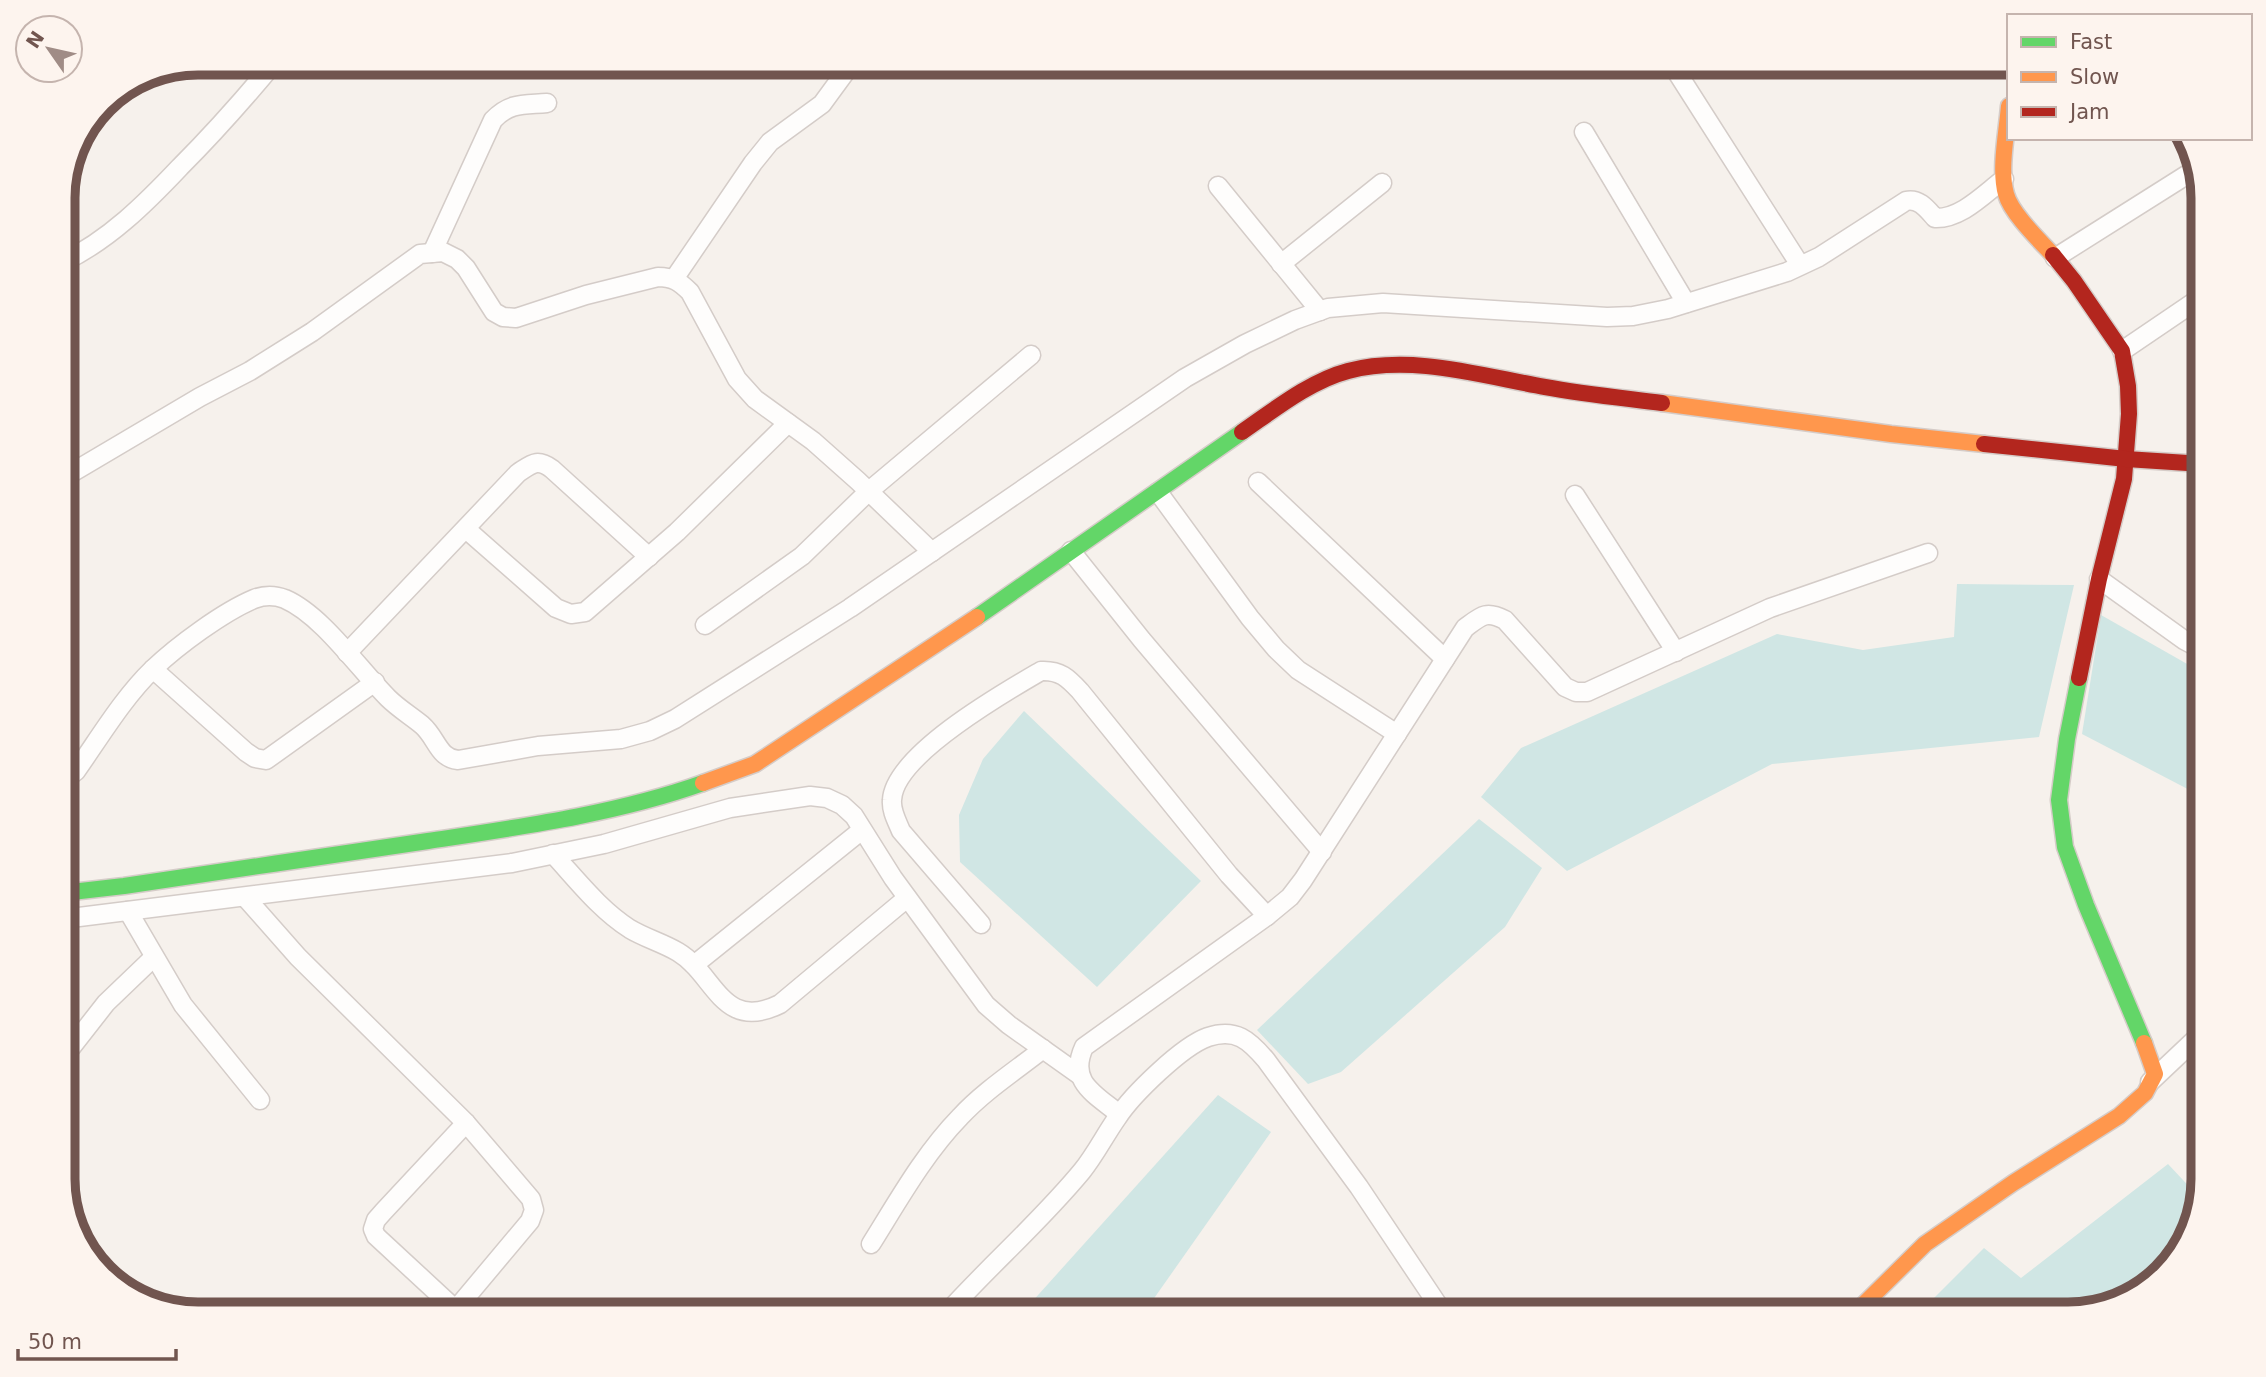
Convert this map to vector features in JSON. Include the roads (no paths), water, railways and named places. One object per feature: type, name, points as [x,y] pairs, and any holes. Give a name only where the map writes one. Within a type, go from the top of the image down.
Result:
[{"type":"street","points":[[76,254],[96,242],[145,203],[231,115],[264,75]]},
{"type":"street","points":[[674,279],[770,142],[822,104],[843,75]]},
{"type":"street","points":[[1679,75],[1800,265]]},
{"type":"street","points":[[432,253],[493,120],[503,109],[547,103]]},
{"type":"street","points":[[1584,132],[1686,303]]},
{"type":"street","points":[[1866,1302],[1925,1244],[2013,1182],[2119,1116],[2145,1093],[2155,1074],[2065,847],[2060,800],[2067,739],[2099,579],[2125,469],[2128,386],[2122,351],[2107,327],[2006,196],[2004,179],[2007,135]]},
{"type":"street","points":[[2054,258],[2188,174]]},
{"type":"street","points":[[76,771],[153,669],[219,619],[255,599],[272,595],[285,599],[312,617],[387,697],[427,729],[443,754],[450,759],[458,760],[538,746],[621,739],[650,731],[675,719],[850,608],[1185,379],[1255,339],[1295,320],[1328,308],[1383,303],[1607,317],[1633,316],[1787,272],[1819,257],[1900,203],[1913,200],[1922,204],[1935,218],[1957,214],[2004,179]]},
{"type":"street","points":[[1282,264],[1382,183]]},
{"type":"street","points":[[1218,186],[1320,311]]},
{"type":"street","points":[[76,470],[200,397],[250,371],[312,332],[420,254],[443,252],[457,259],[466,268],[494,312],[503,317],[516,318],[586,295],[658,277],[681,282],[690,292],[737,379],[755,399],[813,441],[932,552]]},
{"type":"street","points":[[2122,351],[2190,305]]},
{"type":"street","points":[[705,625],[802,556],[869,491],[1031,355]]},
{"type":"street","points":[[76,892],[492,831],[638,803],[755,764],[917,658],[1282,404],[1319,383],[1348,371],[1384,366],[1424,366],[1555,389],[2125,469],[2190,465]]},
{"type":"street","points":[[466,529],[556,608],[570,614],[585,612],[677,532],[788,423]]},
{"type":"street","points":[[347,653],[518,473],[534,463],[544,463],[649,557]]},
{"type":"street","points":[[1258,482],[1445,659]]},
{"type":"street","points":[[1158,492],[1250,618],[1276,649],[1297,670],[1397,734]]},
{"type":"street","points":[[1575,495],[1676,652]]},
{"type":"street","points":[[1071,551],[1142,640],[1322,852]]},
{"type":"street","points":[[1078,1074],[1078,1059],[1084,1047],[1290,897],[1322,852],[1465,628],[1480,616],[1493,614],[1505,620],[1565,687],[1576,692],[1587,692],[1770,608],[1928,553]]},
{"type":"street","points":[[2099,579],[2190,643]]},
{"type":"street","points":[[153,669],[246,752],[255,758],[266,760],[375,682]]},
{"type":"street","points":[[981,924],[901,831],[894,816],[892,799],[900,777],[926,749],[983,705],[1041,671],[1050,670],[1066,676],[1080,691],[1229,875],[1267,916]]},
{"type":"street","points":[[76,917],[512,863],[604,844],[730,808],[810,796],[827,798],[842,805],[854,816],[907,898],[986,1004],[1009,1025],[1078,1074],[1087,1086],[1119,1114]]},
{"type":"street","points":[[694,965],[862,830]]},
{"type":"street","points":[[553,854],[611,916],[648,939],[678,952],[694,965],[719,998],[734,1007],[752,1012],[768,1010],[780,1004],[907,898]]},
{"type":"street","points":[[245,897],[298,957],[466,1123],[531,1199],[534,1210],[530,1222],[462,1302]]},
{"type":"street","points":[[128,911],[183,1005],[260,1100]]},
{"type":"street","points":[[76,1041],[106,1003],[154,957]]},
{"type":"street","points":[[957,1302],[1083,1170],[1119,1114],[1160,1071],[1206,1037],[1230,1032],[1250,1041],[1359,1187],[1436,1302]]},
{"type":"street","points":[[2150,1082],[2191,1043]]},
{"type":"street","points":[[871,1244],[920,1167],[959,1117],[1043,1049]]},
{"type":"street","points":[[444,1302],[376,1236],[373,1229],[383,1212],[466,1123]]}]
